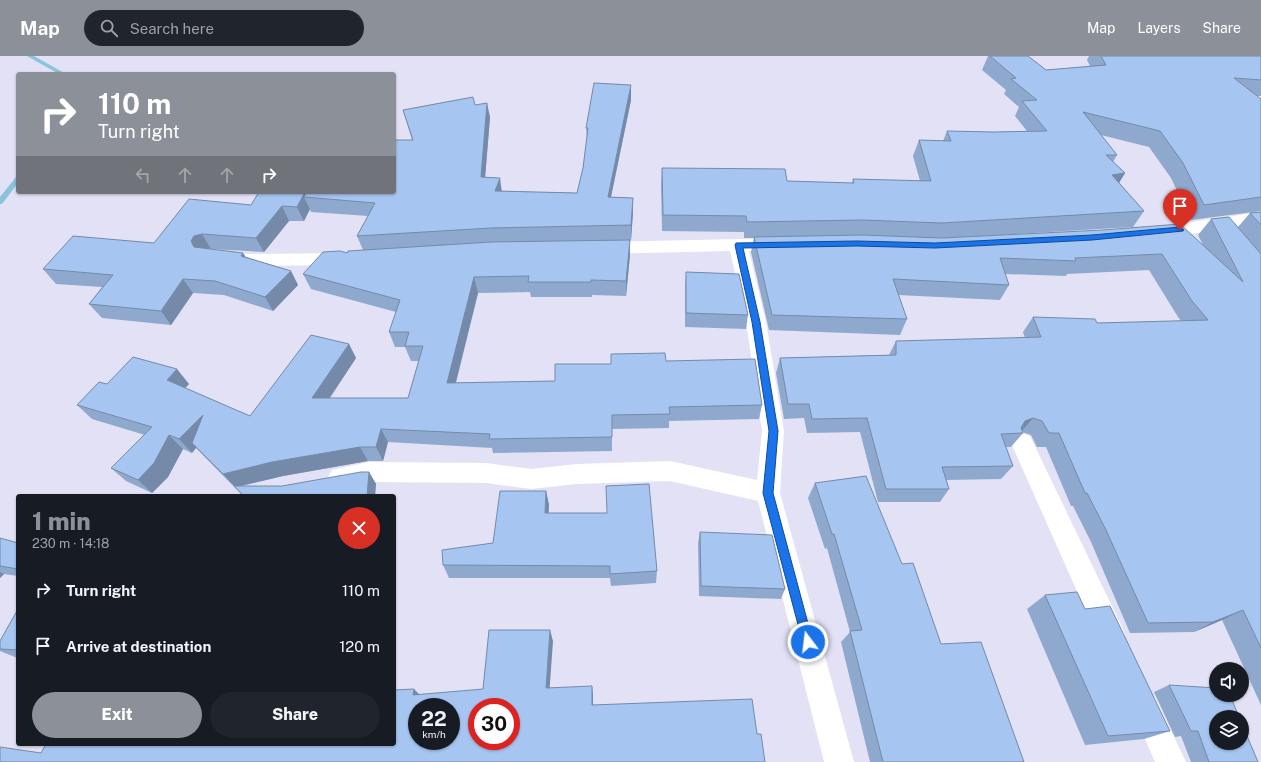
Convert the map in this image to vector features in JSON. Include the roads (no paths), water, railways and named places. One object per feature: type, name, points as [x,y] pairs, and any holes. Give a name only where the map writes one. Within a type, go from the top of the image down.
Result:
[{"type":"street","points":[[1137,234],[1167,232],[1219,223],[1261,218]]},
{"type":"street","points":[[1219,223],[1233,239]]},
{"type":"street","points":[[581,248],[794,244]]},
{"type":"street","points":[[738,245],[756,322],[773,431],[768,493],[840,762]]},
{"type":"street","points":[[211,256],[249,260],[359,258]]},
{"type":"street","points":[[1022,444],[1120,653]]},
{"type":"street","points":[[322,480],[368,472],[486,472],[531,479],[576,474],[670,471],[768,493]]},
{"type":"street","points":[[1134,682],[1171,762]]},
{"type":"waterway","points":[[30,56],[59,72]]},
{"type":"waterway","points":[[0,202],[16,181]]}]
